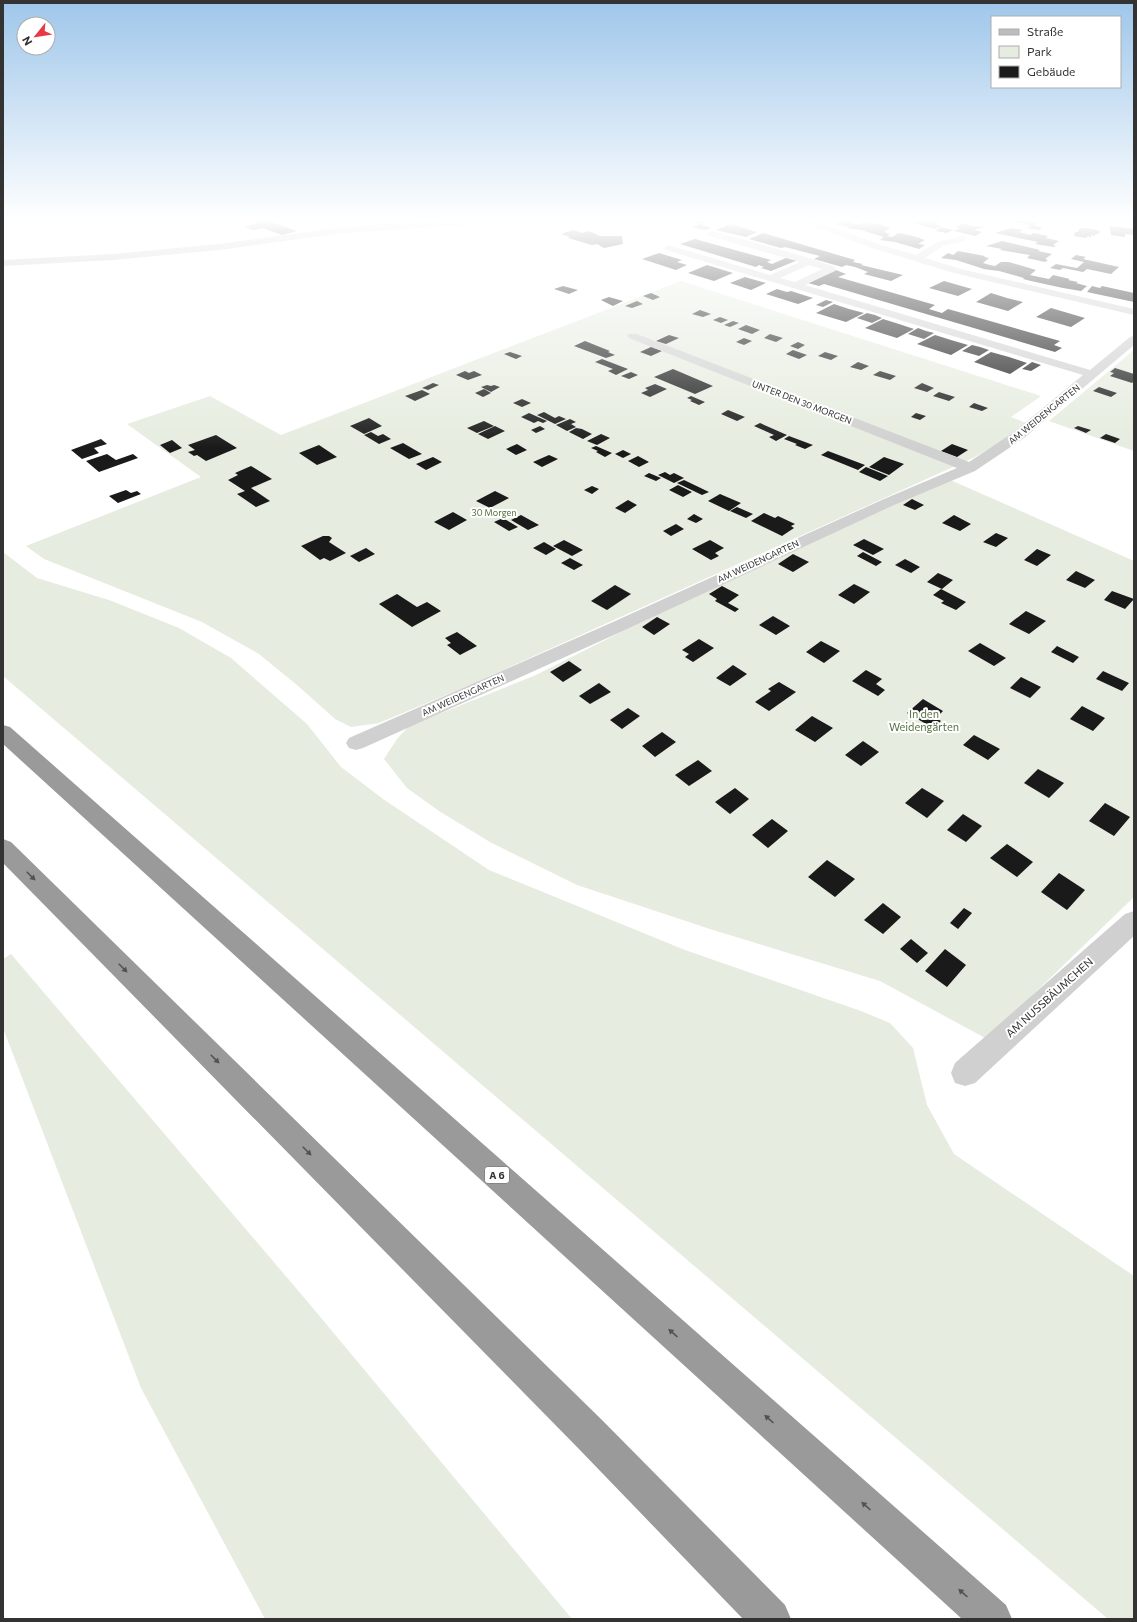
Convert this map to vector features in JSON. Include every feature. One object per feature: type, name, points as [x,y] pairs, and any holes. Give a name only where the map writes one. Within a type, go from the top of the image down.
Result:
[{"type":"highway","name":"A 6","points":[[3,732],[992,1619]]},
{"type":"highway","points":[[3,848],[590,1434],[771,1619]]},
{"type":"street","points":[[831,297],[1092,374]]},
{"type":"street","points":[[1067,297],[1134,312]]},
{"type":"street","name":"UNTER DEN 30 MORGEN","points":[[633,336],[970,468]]},
{"type":"street","name":"AM WEIDENGARTEN","points":[[356,742],[612,628],[883,504],[970,468],[1019,436],[1134,339]]},
{"type":"street","name":"AM NUSSBÄUMCHEN","points":[[965,1074],[1134,921]]},
{"type":"green space","name":"30 Morgen","points":[[640,297],[730,297],[1041,396],[1011,417],[1026,423],[1002,441],[973,458],[472,684],[379,723],[351,727],[335,719],[259,654],[202,622],[44,559],[26,546],[201,477],[127,424],[210,396],[281,435]]},
{"type":"green space","points":[[1134,350],[1134,451],[1049,421]]},
{"type":"green space","name":"In den Weidengärten","points":[[948,479],[1134,561],[1134,897],[987,1039],[880,981],[713,930],[577,885],[490,842],[439,811],[407,788],[384,759],[397,739],[409,726],[536,675],[625,630]]},
{"type":"green space","points":[[3,552],[37,578],[109,600],[179,628],[231,658],[307,724],[341,767],[383,799],[489,870],[685,950],[861,1011],[890,1023],[913,1048],[927,1105],[954,1154],[1134,1276],[1134,1619],[1108,1619],[3,676]]},
{"type":"green space","points":[[11,954],[307,1301],[572,1619],[265,1619],[141,1388],[3,1028],[3,959]]},
{"type":"building","points":[[609,297],[623,301],[613,306],[601,300]]},
{"type":"building","points":[[645,297],[660,297],[653,300]]},
{"type":"building","points":[[775,297],[813,298],[798,304]]},
{"type":"building","points":[[867,297],[906,297],[935,305],[929,309],[942,313],[948,309],[1060,341],[1054,345],[1062,348],[1055,352]]},
{"type":"building","points":[[985,297],[1003,297],[1023,302],[1008,311],[976,302]]},
{"type":"building","points":[[1109,297],[1134,297],[1134,302]]},
{"type":"building","points":[[826,300],[833,302],[823,307],[816,305]]},
{"type":"building","points":[[637,301],[643,304],[632,308],[625,306]]},
{"type":"building","points":[[834,304],[864,313],[846,322],[816,313]]},
{"type":"building","points":[[1051,308],[1085,318],[1071,327],[1036,317]]},
{"type":"building","points":[[700,310],[711,314],[703,317],[692,314]]},
{"type":"building","points":[[867,313],[882,318],[872,323],[857,318]]},
{"type":"building","points":[[720,317],[728,320],[721,323],[713,320]]},
{"type":"building","points":[[883,319],[914,329],[897,338],[865,328]]},
{"type":"building","points":[[733,321],[739,323],[730,327],[724,325]]},
{"type":"building","points":[[746,325],[760,330],[752,334],[738,329]]},
{"type":"building","points":[[918,328],[934,333],[924,339],[908,334]]},
{"type":"building","points":[[770,334],[783,338],[776,342],[764,338]]},
{"type":"building","points":[[669,335],[679,338],[666,344],[656,341]]},
{"type":"building","points":[[935,335],[968,345],[951,355],[917,344]]},
{"type":"building","points":[[744,338],[752,341],[744,345],[736,342]]},
{"type":"building","points":[[585,341],[610,351],[608,352],[615,355],[606,358],[574,346]]},
{"type":"building","points":[[798,342],[805,345],[798,349],[790,346]]},
{"type":"building","points":[[972,345],[989,350],[979,356],[962,351]]},
{"type":"building","points":[[651,347],[662,351],[651,356],[640,352]]},
{"type":"building","points":[[793,350],[807,355],[799,359],[786,354]]},
{"type":"building","points":[[510,352],[522,356],[516,359],[504,354]]},
{"type":"building","points":[[825,352],[838,356],[831,360],[818,356]]},
{"type":"building","points":[[991,352],[1027,363],[1010,374],[974,362]]},
{"type":"building","points":[[602,359],[628,369],[616,375],[608,371],[613,369],[595,362]]},
{"type":"building","points":[[858,362],[869,366],[861,370],[850,367]]},
{"type":"building","points":[[1032,362],[1041,365],[1031,371],[1022,369]]},
{"type":"building","points":[[1115,368],[1134,374],[1134,381],[1132,383],[1110,376],[1114,373],[1110,372]]},
{"type":"building","points":[[673,369],[713,386],[695,394],[654,377]]},
{"type":"building","points":[[465,371],[469,373],[474,371],[482,375],[468,380],[456,375]]},
{"type":"building","points":[[880,371],[896,376],[890,380],[873,375]]},
{"type":"building","points":[[631,372],[638,375],[629,379],[621,376]]},
{"type":"building","points":[[433,383],[439,385],[428,390],[422,388]]},
{"type":"building","points":[[922,383],[934,388],[927,392],[914,388]]},
{"type":"building","points":[[655,384],[667,389],[650,397],[641,393],[648,390],[645,388]]},
{"type":"building","points":[[487,385],[500,387],[491,392],[481,387]]},
{"type":"building","points":[[1099,387],[1117,393],[1111,397],[1093,391]]},
{"type":"building","points":[[484,389],[491,393],[483,397],[475,393]]},
{"type":"building","points":[[422,390],[430,394],[415,401],[405,396]]},
{"type":"building","points":[[939,392],[955,397],[949,401],[933,396]]},
{"type":"building","points":[[691,396],[705,402],[699,405],[687,398]]},
{"type":"building","points":[[522,399],[531,403],[522,407],[513,403]]},
{"type":"building","points":[[974,403],[988,408],[982,411],[969,407]]},
{"type":"building","points":[[728,410],[745,417],[737,421],[721,414]]},
{"type":"building","points":[[544,412],[555,418],[559,416],[566,419],[555,424],[537,415]]},
{"type":"building","points":[[529,413],[547,421],[543,423],[538,421],[534,423],[521,417]]},
{"type":"building","points":[[916,413],[926,416],[920,420],[911,417]]},
{"type":"building","points":[[369,418],[382,426],[364,434],[350,426]]},
{"type":"building","points":[[570,419],[576,422],[571,424],[576,427],[567,431],[556,425]]},
{"type":"building","points":[[484,421],[494,426],[477,433],[467,428]]},
{"type":"building","points":[[760,423],[787,435],[776,441],[769,437],[774,435],[754,426]]},
{"type":"building","points":[[495,426],[505,431],[488,439],[478,434]]},
{"type":"building","points":[[540,426],[545,429],[536,433],[531,430]]},
{"type":"building","points":[[1078,426],[1091,430],[1086,433],[1074,428]]},
{"type":"building","points":[[576,428],[592,434],[583,439],[569,432]]},
{"type":"building","points":[[371,432],[378,436],[383,434],[391,439],[379,444],[364,435]]},
{"type":"building","points":[[601,434],[610,438],[597,445],[587,441]]},
{"type":"building","points":[[1106,434],[1120,439],[1115,443],[1100,438]]},
{"type":"building","points":[[216,435],[237,448],[206,461],[197,455],[194,456],[188,452],[195,450],[188,445]]},
{"type":"building","points":[[789,436],[813,445],[805,449],[784,439]]},
{"type":"building","points":[[101,439],[107,444],[94,448],[99,453],[82,459],[71,450]]},
{"type":"building","points":[[172,440],[182,448],[170,453],[160,445]]},
{"type":"building","points":[[403,443],[422,454],[409,459],[390,448]]},
{"type":"building","points":[[517,444],[527,450],[516,455],[506,449]]},
{"type":"building","points":[[952,444],[968,450],[957,457],[941,451]]},
{"type":"building","points":[[319,445],[337,457],[317,465],[299,453]]},
{"type":"building","points":[[596,446],[612,453],[605,457],[596,452],[598,451],[591,448]]},
{"type":"building","points":[[623,450],[631,454],[623,458],[615,454]]},
{"type":"building","points":[[828,451],[865,465],[858,470],[821,455]]},
{"type":"building","points":[[107,454],[116,460],[133,454],[138,458],[99,472],[86,461]]},
{"type":"building","points":[[549,455],[558,459],[542,467],[533,462]]},
{"type":"building","points":[[638,456],[649,462],[639,467],[628,461]]},
{"type":"building","points":[[433,457],[442,462],[426,470],[416,464]]},
{"type":"building","points":[[884,457],[904,464],[889,475],[869,467]]},
{"type":"building","points":[[251,466],[272,479],[251,488],[270,501],[256,507],[237,494],[245,491],[228,480],[238,475],[235,473]]},
{"type":"building","points":[[866,467],[888,476],[880,481],[859,472]]},
{"type":"building","points":[[665,472],[670,475],[674,473],[684,478],[674,483],[658,475]]},
{"type":"building","points":[[649,473],[661,478],[656,481],[644,476]]},
{"type":"building","points":[[684,480],[709,492],[702,495],[677,483]]},
{"type":"building","points":[[678,485],[692,492],[683,497],[669,490]]},
{"type":"building","points":[[592,486],[599,489],[592,494],[584,490]]},
{"type":"building","points":[[126,490],[131,493],[137,491],[141,494],[118,503],[109,496]]},
{"type":"building","points":[[495,491],[509,498],[490,508],[476,501]]},
{"type":"building","points":[[720,494],[741,503],[729,511],[708,501]]},
{"type":"building","points":[[912,499],[924,505],[915,510],[903,505]]},
{"type":"building","points":[[628,500],[637,505],[625,513],[615,508]]},
{"type":"building","points":[[737,507],[753,514],[746,518],[730,511]]},
{"type":"building","points":[[453,512],[467,520],[449,530],[434,522]]},
{"type":"building","points":[[764,513],[775,518],[778,516],[795,524],[791,526],[794,528],[782,536],[751,521]]},
{"type":"building","points":[[694,514],[703,519],[696,523],[687,519]]},
{"type":"building","points":[[521,515],[539,525],[528,530],[511,520]]},
{"type":"building","points":[[954,515],[971,524],[960,531],[942,523]]},
{"type":"building","points":[[503,518],[518,527],[509,531],[494,522]]},
{"type":"building","points":[[676,524],[684,529],[671,536],[663,531]]},
{"type":"building","points":[[996,533],[1008,538],[996,547],[983,542]]},
{"type":"building","points":[[323,536],[329,536],[332,538],[329,542],[346,553],[330,561],[324,558],[320,560],[301,546]]},
{"type":"building","points":[[864,539],[884,549],[873,555],[853,545]]},
{"type":"building","points":[[564,540],[583,550],[572,556],[553,546]]},
{"type":"building","points":[[710,540],[724,548],[715,553],[719,556],[711,560],[692,549]]},
{"type":"building","points":[[544,542],[556,549],[546,555],[533,548]]},
{"type":"building","points":[[366,548],[375,554],[359,562],[350,556]]},
{"type":"building","points":[[1037,549],[1051,555],[1037,566],[1024,560]]},
{"type":"building","points":[[863,552],[882,562],[876,566],[857,556]]},
{"type":"building","points":[[793,554],[809,562],[793,572],[778,564]]},
{"type":"building","points":[[570,558],[583,565],[574,570],[561,563]]},
{"type":"building","points":[[905,559],[920,567],[911,573],[895,565]]},
{"type":"building","points":[[1076,571],[1095,580],[1085,588],[1066,580]]},
{"type":"building","points":[[938,573],[953,580],[942,589],[927,582]]},
{"type":"building","points":[[854,584],[870,592],[854,604],[838,595]]},
{"type":"building","points":[[615,585],[631,594],[607,610],[591,601]]},
{"type":"building","points":[[722,586],[739,595],[728,603],[739,609],[735,612],[715,601],[717,599],[709,594]]},
{"type":"building","points":[[941,589],[966,602],[956,610],[941,603],[944,601],[933,595]]},
{"type":"building","points":[[1112,591],[1134,599],[1125,609],[1104,600]]},
{"type":"building","points":[[397,594],[417,607],[427,602],[441,611],[412,627],[379,604]]},
{"type":"building","points":[[1026,611],[1046,621],[1029,634],[1009,624]]},
{"type":"building","points":[[773,616],[790,626],[776,635],[759,625]]},
{"type":"building","points":[[657,617],[670,624],[654,635],[642,627]]},
{"type":"building","points":[[457,632],[477,646],[460,655],[447,645],[451,643],[445,638]]},
{"type":"building","points":[[699,639],[714,648],[693,662],[685,657],[689,654],[682,650]]},
{"type":"building","points":[[821,641],[840,651],[824,663],[806,652]]},
{"type":"building","points":[[980,643],[1006,658],[994,666],[968,651]]},
{"type":"building","points":[[1057,646],[1079,657],[1073,663],[1051,652]]},
{"type":"building","points":[[569,661],[582,670],[563,682],[550,672]]},
{"type":"building","points":[[733,665],[747,674],[730,686],[716,678]]},
{"type":"building","points":[[866,670],[882,679],[876,684],[885,690],[878,696],[852,681]]},
{"type":"building","points":[[1103,671],[1129,683],[1122,691],[1096,679]]},
{"type":"building","points":[[1021,677],[1041,687],[1030,698],[1010,688]]},
{"type":"building","points":[[779,682],[796,692],[769,711],[755,702],[771,691],[768,689]]},
{"type":"building","points":[[599,683],[611,692],[590,704],[579,696]]},
{"type":"building","points":[[923,699],[943,711],[936,718],[941,721],[933,728],[907,713]]},
{"type":"building","points":[[1082,706],[1105,718],[1093,731],[1070,719]]},
{"type":"building","points":[[628,708],[640,716],[622,729],[610,720]]},
{"type":"building","points":[[812,716],[833,728],[815,742],[795,730]]},
{"type":"building","points":[[662,732],[676,742],[655,757],[642,746]]},
{"type":"building","points":[[974,735],[1000,749],[988,760],[963,745]]},
{"type":"building","points":[[863,741],[879,752],[861,766],[845,755]]},
{"type":"building","points":[[698,760],[712,771],[689,786],[675,775]]},
{"type":"building","points":[[1038,769],[1064,783],[1049,798],[1024,783]]},
{"type":"building","points":[[735,788],[749,799],[730,814],[715,802]]},
{"type":"building","points":[[922,788],[944,801],[927,818],[905,803]]},
{"type":"building","points":[[1105,803],[1130,817],[1114,836],[1089,821]]},
{"type":"building","points":[[963,814],[982,826],[966,842],[947,830]]},
{"type":"building","points":[[772,819],[788,831],[768,848],[752,835]]},
{"type":"building","points":[[1007,844],[1033,862],[1017,877],[990,858]]},
{"type":"building","points":[[827,860],[855,879],[835,897],[808,877]]},
{"type":"building","points":[[1059,873],[1085,890],[1067,910],[1041,892]]},
{"type":"building","points":[[883,903],[901,917],[883,934],[864,920]]},
{"type":"building","points":[[964,908],[972,913],[958,929],[950,923]]},
{"type":"building","points":[[911,939],[928,953],[917,963],[900,949]]},
{"type":"building","points":[[945,949],[966,965],[947,987],[925,971]]}]
